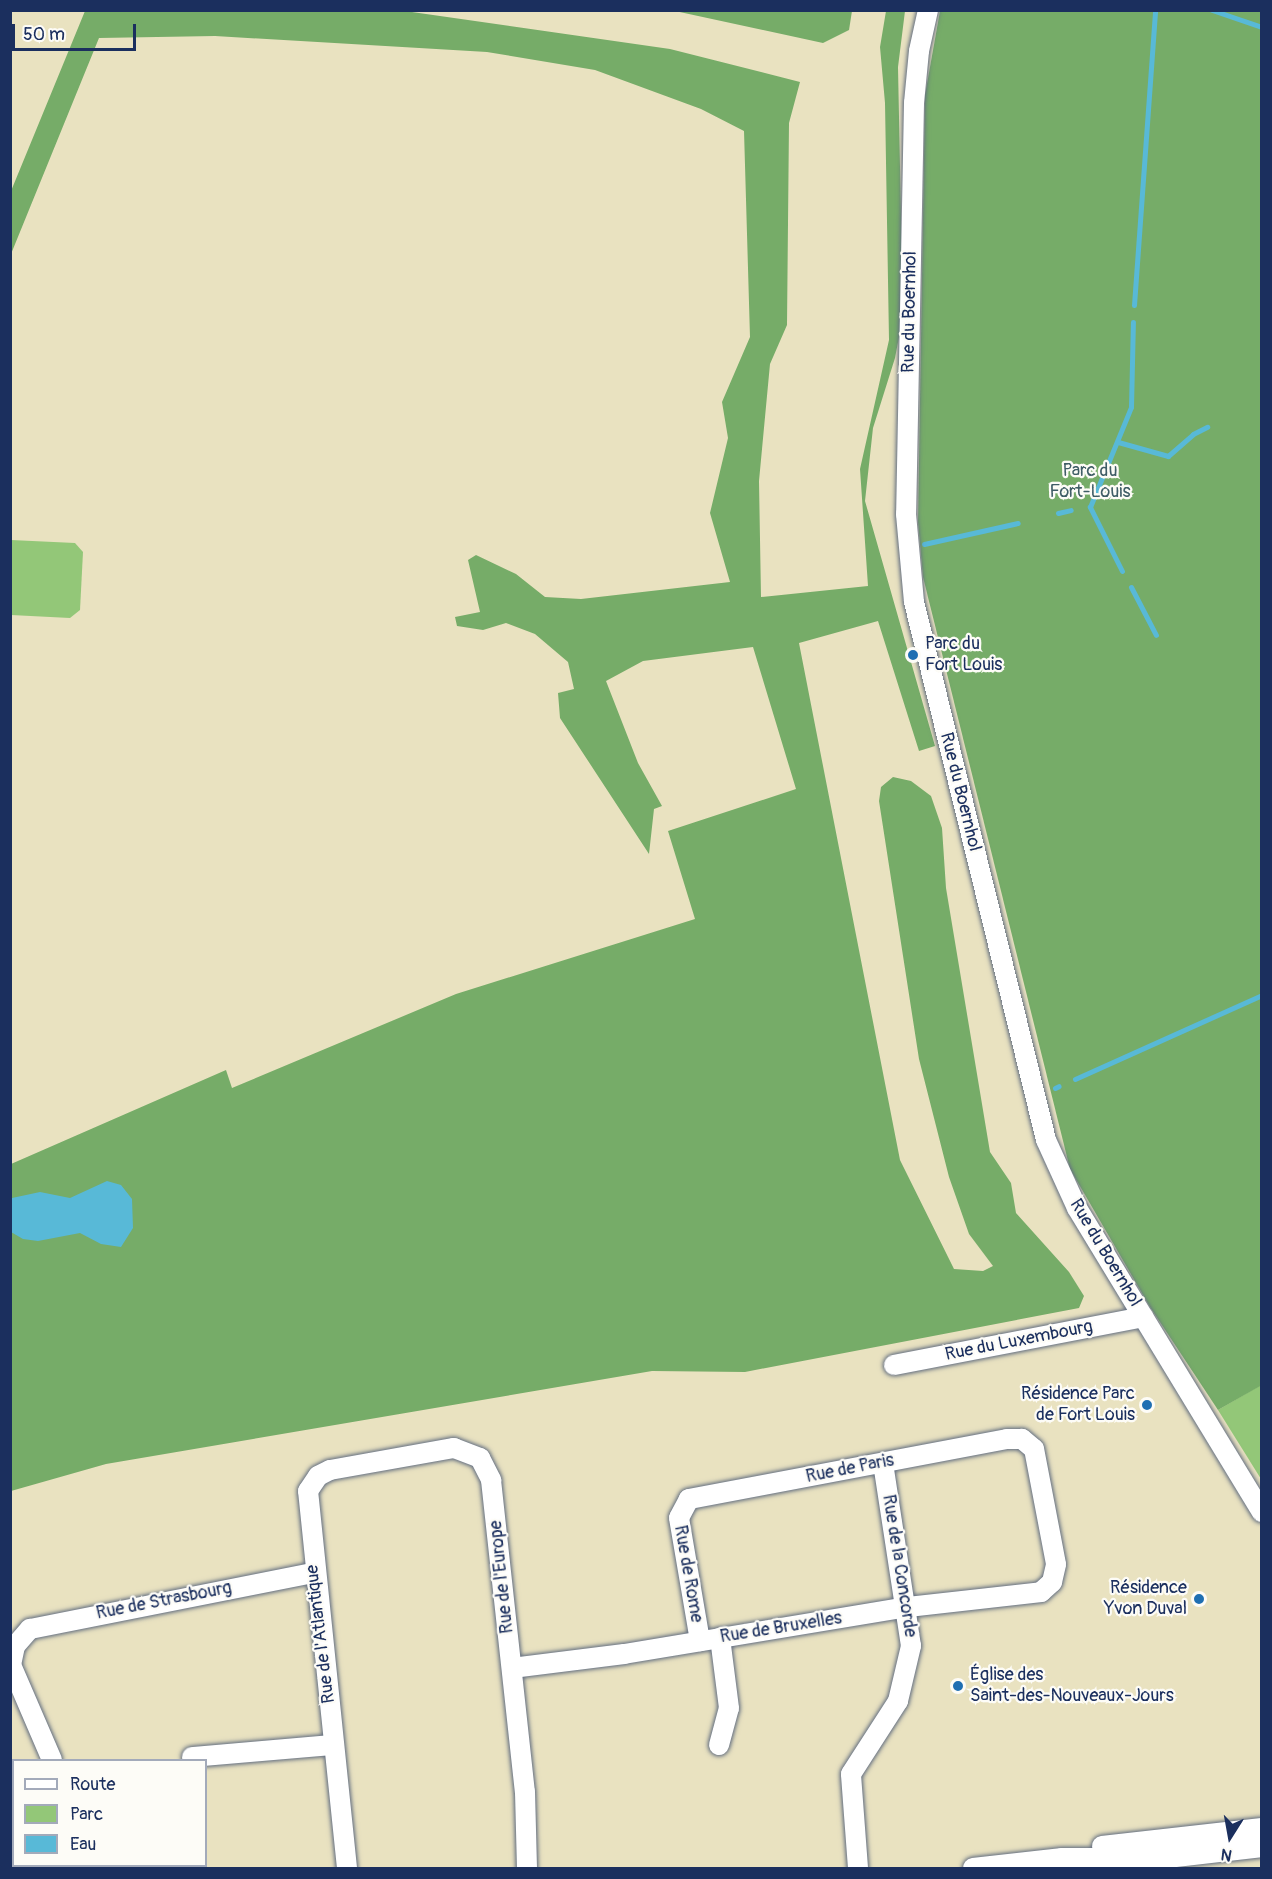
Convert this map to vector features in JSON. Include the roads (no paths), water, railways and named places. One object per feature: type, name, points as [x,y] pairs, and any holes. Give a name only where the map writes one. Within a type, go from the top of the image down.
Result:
[{"type":"street","name":"Rue du Boernhol","points":[[928,10],[918,51],[914,103],[906,514],[910,582],[1042,1127],[1073,1201],[1262,1512]]},
{"type":"street","name":"Rue du Luxembourg","points":[[894,1365],[1143,1317]]},
{"type":"street","name":"Rue de Paris","points":[[682,1507],[701,1496],[1007,1439],[1022,1439],[1036,1453],[1056,1571],[1049,1586]]},
{"type":"street","name":"Rue de l'Europe","points":[[389,1458],[454,1448],[474,1454],[484,1464],[491,1480],[525,1792],[538,1869]]},
{"type":"street","name":"Rue de l'Atlantique","points":[[347,1869],[307,1503],[310,1486],[330,1470],[389,1458]]},
{"type":"street","name":"Rue de la Concorde","points":[[858,1869],[850,1778],[856,1760],[885,1726],[902,1693],[911,1646],[908,1608],[883,1463]]},
{"type":"street","name":"Rue de Rome","points":[[682,1507],[679,1524],[700,1641]]},
{"type":"street","name":"Rue de Strasbourg","points":[[51,1759],[13,1672],[12,1659],[19,1640],[30,1629],[43,1624],[314,1573]]},
{"type":"street","name":"Rue de Bruxelles","points":[[512,1668],[908,1608],[1035,1593],[1049,1586]]},
{"type":"street","points":[[719,1745],[729,1708],[720,1638]]},
{"type":"street","points":[[192,1758],[333,1745]]},
{"type":"street","name":"Rue de l'Europe","points":[[525,1792],[527,1869]]},
{"type":"street","points":[[1062,1858],[1108,1845],[1262,1828]]},
{"type":"street","points":[[974,1869],[1062,1858],[1167,1858],[1262,1847]]},
{"type":"water","points":[[107,1181],[121,1185],[132,1199],[133,1228],[121,1247],[101,1244],[80,1233],[38,1241],[23,1239],[11,1232],[12,1198],[40,1192],[70,1198]]},
{"type":"waterway","points":[[1134,305],[1155,10]]},
{"type":"waterway","points":[[1212,10],[1262,27]]},
{"type":"waterway","points":[[1122,571],[1090,507],[1131,407],[1133,322]]},
{"type":"waterway","points":[[1118,442],[1168,456],[1193,434],[1207,427]]},
{"type":"waterway","points":[[1058,513],[1071,510]]},
{"type":"waterway","points":[[924,544],[1018,523]]},
{"type":"waterway","points":[[1131,587],[1156,635]]},
{"type":"waterway","points":[[1075,1079],[1262,995]]},
{"type":"waterway","points":[[1055,1088],[1059,1086]]},
{"type":"place","name":"Parc du Fort Louis","points":[[913,655]]},
{"type":"place","name":"Résidence Parc de Fort Louis","points":[[1147,1405]]},
{"type":"place","name":"Résidence Yvon Duval","points":[[1199,1599]]},
{"type":"place","name":"Église des Saint-des-Nouveaux-Jours","points":[[958,1686]]},
{"type":"park label","name":"Parc du Fort-Louis","points":[[1090,482]]}]
